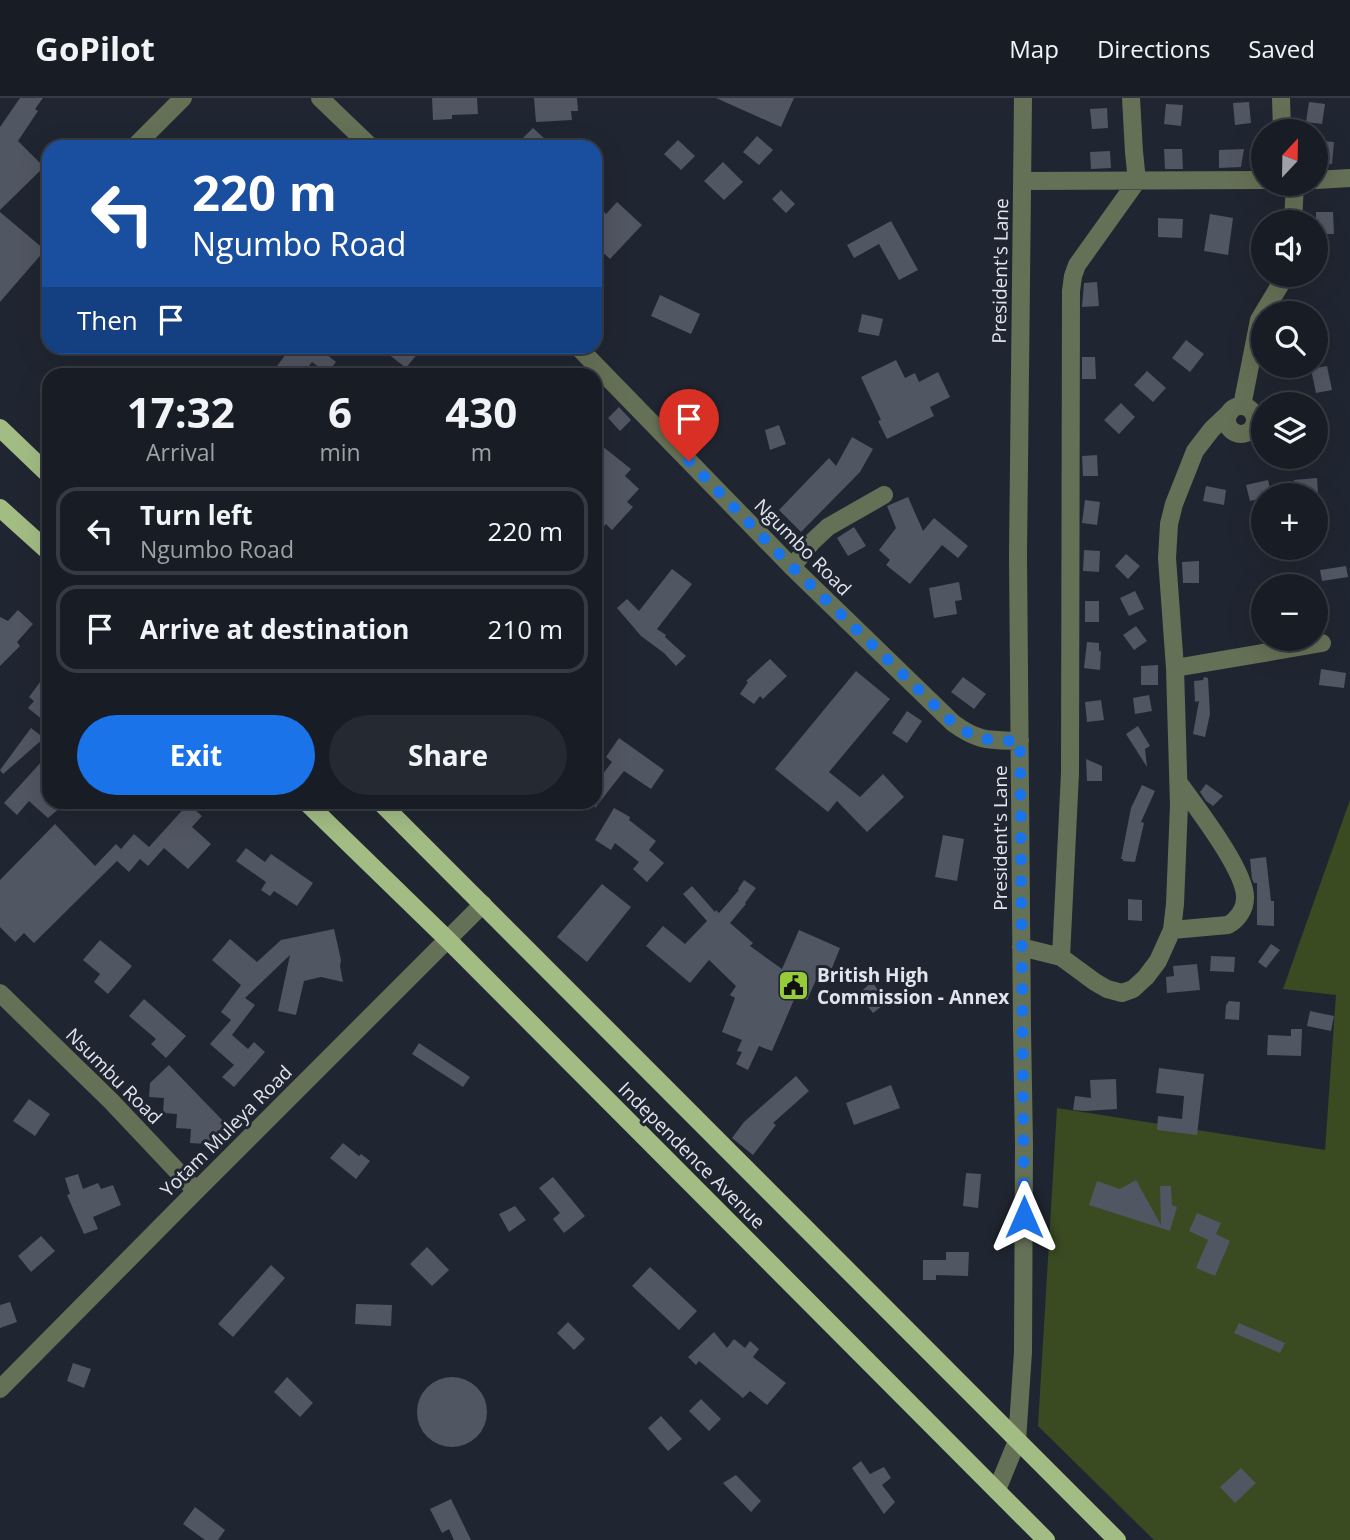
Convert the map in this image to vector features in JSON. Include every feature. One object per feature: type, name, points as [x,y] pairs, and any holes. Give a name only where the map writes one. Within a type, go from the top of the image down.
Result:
[{"type":"main road","points":[[0,428],[42,468]]},
{"type":"main road","points":[[0,508],[42,546]]},
{"type":"main road","name":"Independence Avenue","points":[[313,809],[447,939],[1046,1540]]},
{"type":"main road","name":"Independence Avenue","points":[[387,809],[1117,1540]]},
{"type":"street","points":[[141,140],[183,98]]},
{"type":"street","points":[[320,98],[364,140]]},
{"type":"street","name":"President's Lane","points":[[997,1490],[1017,1441],[1023,1352],[1024,1145],[1018,555],[1023,98]]},
{"type":"street","points":[[1061,957],[1070,773],[1071,291],[1077,265],[1137,181],[1131,98]]},
{"type":"street","points":[[1281,98],[1282,119]]},
{"type":"street","points":[[1328,179],[1350,178]]},
{"type":"street","points":[[1022,181],[1251,180]]},
{"type":"street","points":[[1021,947],[1061,957],[1095,982],[1122,993],[1133,989],[1146,977],[1172,930],[1179,783],[1175,668],[1167,558],[1169,524],[1195,451],[1212,429],[1236,409],[1261,314],[1278,287]]},
{"type":"street","name":"Ngumbo Road","points":[[584,354],[598,368]]},
{"type":"street","name":"Ngumbo Road","points":[[602,373],[792,567],[953,723],[968,734],[981,739],[1020,741]]},
{"type":"street","points":[[1195,451],[1252,429],[1254,415],[1249,409],[1236,409]]},
{"type":"street","points":[[792,567],[828,527],[884,495]]},
{"type":"street","points":[[1175,668],[1275,651]]},
{"type":"street","points":[[1172,930],[1228,925],[1236,920],[1245,899],[1237,869],[1179,783]]},
{"type":"street","name":"Yotam Muleya Road","points":[[0,1390],[483,904]]},
{"type":"street","name":"Nsumbu Road","points":[[0,993],[111,1101],[196,1191]]},
{"type":"green space","points":[[1350,800],[1350,1540],[1154,1540],[1038,1426],[1057,1108],[1325,1150],[1336,995],[1283,989]]},
{"type":"building","points":[[20,98],[43,98],[35,109],[38,111],[18,141],[42,165],[42,169],[0,210],[0,127]]},
{"type":"building","points":[[432,98],[477,98],[478,114],[452,115],[452,119],[433,120]]},
{"type":"building","points":[[534,98],[577,98],[578,111],[571,111],[572,120],[536,122]]},
{"type":"building","points":[[716,98],[794,98],[781,127]]},
{"type":"building","points":[[1249,102],[1251,123],[1235,125],[1233,103]]},
{"type":"building","points":[[1309,102],[1325,104],[1323,119],[1306,119]]},
{"type":"building","points":[[1166,104],[1183,105],[1181,126],[1164,124]]},
{"type":"building","points":[[1107,108],[1108,128],[1092,129],[1090,109]]},
{"type":"building","points":[[533,128],[546,140],[521,140]]},
{"type":"building","points":[[757,136],[773,150],[759,165],[743,152]]},
{"type":"building","points":[[678,140],[695,156],[681,170],[664,154]]},
{"type":"building","points":[[1328,141],[1334,142],[1332,164],[1328,164]]},
{"type":"building","points":[[1164,149],[1182,149],[1183,169],[1165,169]]},
{"type":"building","points":[[1244,149],[1241,167],[1219,168],[1219,150]]},
{"type":"building","points":[[1110,151],[1111,168],[1091,169],[1090,152]]},
{"type":"building","points":[[723,162],[743,182],[724,200],[704,181]]},
{"type":"building","points":[[781,190],[795,204],[786,213],[772,199]]},
{"type":"building","points":[[617,202],[642,225],[610,259],[602,252],[602,210],[606,214]]},
{"type":"building","points":[[0,212],[42,247],[42,253],[0,302]]},
{"type":"building","points":[[1328,212],[1333,212],[1334,234],[1328,234]]},
{"type":"building","points":[[1210,214],[1233,218],[1228,255],[1204,251]]},
{"type":"building","points":[[1158,218],[1183,219],[1182,238],[1158,237]]},
{"type":"building","points":[[891,221],[918,270],[899,280],[879,244],[854,258],[847,245]]},
{"type":"building","points":[[1097,282],[1099,306],[1082,307],[1084,283]]},
{"type":"building","points":[[660,295],[700,314],[691,334],[651,316]]},
{"type":"building","points":[[862,314],[883,319],[879,336],[858,332]]},
{"type":"building","points":[[1186,340],[1204,354],[1190,372],[1172,358]]},
{"type":"building","points":[[286,354],[326,354],[336,362],[331,368],[320,368],[312,362],[308,368],[276,368]]},
{"type":"building","points":[[388,354],[417,354],[406,368]]},
{"type":"building","points":[[1082,357],[1095,357],[1096,379],[1082,379]]},
{"type":"building","points":[[896,360],[905,378],[915,373],[919,382],[938,372],[950,397],[930,407],[934,416],[887,439],[861,377]]},
{"type":"building","points":[[1147,371],[1166,388],[1153,402],[1134,385]]},
{"type":"building","points":[[1328,371],[1332,390],[1316,392],[1313,378],[1328,378]]},
{"type":"building","points":[[1121,403],[1135,417],[1119,434],[1104,420]]},
{"type":"building","points":[[619,407],[631,420],[620,431],[608,418]]},
{"type":"building","points":[[779,425],[786,444],[770,450],[765,430]]},
{"type":"building","points":[[852,437],[873,449],[860,472],[801,532],[779,510],[829,458],[836,466]]},
{"type":"building","points":[[602,446],[631,469],[625,476],[639,489],[627,502],[633,507],[612,530],[606,524],[602,528]]},
{"type":"building","points":[[1097,455],[1098,476],[1083,476],[1082,456]]},
{"type":"building","points":[[1317,478],[1317,483],[1294,483],[1294,480]]},
{"type":"building","points":[[1251,484],[1251,501],[1250,501],[1246,485]]},
{"type":"building","points":[[1206,486],[1226,490],[1224,505],[1203,501]]},
{"type":"building","points":[[908,497],[923,531],[934,518],[968,546],[958,558],[942,545],[910,584],[886,565],[890,560],[879,550],[896,528],[887,506]]},
{"type":"building","points":[[1085,500],[1100,502],[1097,525],[1082,523]]},
{"type":"building","points":[[854,527],[866,546],[848,556],[837,538]]},
{"type":"building","points":[[1084,550],[1100,551],[1099,572],[1083,571]]},
{"type":"building","points":[[1126,554],[1140,566],[1128,579],[1115,566]]},
{"type":"building","points":[[1199,561],[1199,583],[1183,583],[1182,562]]},
{"type":"building","points":[[1346,566],[1348,577],[1328,580],[1328,574],[1321,574],[1320,570]]},
{"type":"building","points":[[672,569],[692,584],[657,629],[686,656],[676,666],[641,636],[617,608],[627,599],[639,611]]},
{"type":"building","points":[[959,582],[962,600],[955,601],[957,614],[934,618],[929,588]]},
{"type":"building","points":[[1135,591],[1144,609],[1129,616],[1120,598]]},
{"type":"building","points":[[1085,601],[1099,601],[1099,622],[1085,622]]},
{"type":"building","points":[[18,610],[33,624],[17,642],[20,646],[0,666],[0,617],[8,621]]},
{"type":"building","points":[[1136,626],[1147,641],[1134,650],[1123,635]]},
{"type":"building","points":[[1087,642],[1099,643],[1100,670],[1084,668]]},
{"type":"building","points":[[770,659],[787,676],[763,699],[760,696],[754,704],[740,694],[748,682],[746,681]]},
{"type":"building","points":[[1158,665],[1158,685],[1141,685],[1141,666]]},
{"type":"building","points":[[1321,669],[1346,673],[1344,688],[1319,685]]},
{"type":"building","points":[[856,671],[890,699],[829,772],[860,797],[883,774],[904,797],[867,832],[837,801],[828,812],[775,769]]},
{"type":"building","points":[[963,677],[986,694],[974,709],[951,692]]},
{"type":"building","points":[[1204,677],[1208,678],[1210,714],[1205,737],[1193,734],[1199,701],[1195,702],[1194,681],[1203,680]]},
{"type":"building","points":[[42,679],[42,719],[28,708],[34,701],[29,697]]},
{"type":"building","points":[[1149,695],[1152,711],[1135,714],[1133,698]]},
{"type":"building","points":[[1101,700],[1104,720],[1087,722],[1085,702]]},
{"type":"building","points":[[907,711],[922,721],[907,743],[892,733]]},
{"type":"building","points":[[1138,726],[1150,746],[1145,749],[1147,767],[1126,734]]},
{"type":"building","points":[[31,728],[42,736],[42,740],[3,774],[0,770]]},
{"type":"building","points":[[619,738],[664,770],[651,789],[624,771],[602,799],[602,775],[612,762],[606,757]]},
{"type":"building","points":[[1086,759],[1102,766],[1102,781],[1087,781]]},
{"type":"building","points":[[42,761],[42,809],[59,809],[48,818],[29,801],[17,815],[4,803]]},
{"type":"building","points":[[1206,784],[1223,796],[1213,806],[1200,792]]},
{"type":"building","points":[[1142,785],[1155,791],[1141,822],[1144,823],[1135,862],[1123,861],[1121,859],[1131,808]]},
{"type":"building","points":[[614,808],[630,817],[629,820],[656,841],[649,850],[664,863],[647,882],[633,869],[639,862],[615,843],[611,850],[595,840]]},
{"type":"building","points":[[183,809],[194,809],[202,816],[192,827],[211,844],[188,869],[164,848],[148,866],[140,859],[129,872],[117,861],[34,943],[24,933],[15,942],[0,927],[0,880],[55,824],[95,866],[116,844],[121,849],[134,834],[149,847]]},
{"type":"building","points":[[943,835],[964,839],[957,881],[935,877]]},
{"type":"building","points":[[246,848],[265,862],[271,854],[313,883],[297,906],[274,891],[270,896],[261,890],[266,882],[236,861]]},
{"type":"building","points":[[1266,857],[1271,901],[1274,901],[1274,926],[1257,925],[1257,883],[1252,879],[1250,859]]},
{"type":"building","points":[[744,880],[756,888],[730,923],[753,943],[750,946],[782,969],[799,930],[840,948],[830,973],[821,969],[807,1000],[796,995],[772,1051],[759,1046],[748,1070],[736,1064],[742,1052],[737,1051],[742,1040],[722,1032],[735,998],[730,995],[736,986],[709,960],[690,983],[646,946],[663,926],[685,944],[707,921],[683,894],[692,886],[715,912],[716,910],[719,913]]},
{"type":"building","points":[[602,884],[631,907],[587,962],[557,937]]},
{"type":"building","points":[[1128,899],[1142,900],[1142,921],[1128,920]]},
{"type":"building","points":[[334,929],[343,982],[321,977],[304,981],[296,1015],[278,1011],[290,955],[245,998],[255,1005],[232,1035],[248,1049],[254,1042],[265,1052],[234,1087],[222,1077],[234,1065],[210,1044],[231,1020],[221,1012],[241,985],[212,960],[230,939],[257,962],[281,940]]},
{"type":"building","points":[[100,940],[132,966],[108,994],[94,982],[100,974],[83,960]]},
{"type":"building","points":[[1271,944],[1280,950],[1266,968],[1258,962]]},
{"type":"building","points":[[1211,956],[1235,957],[1234,972],[1210,971]]},
{"type":"building","points":[[1197,964],[1200,990],[1167,993],[1166,977],[1174,976],[1173,966]]},
{"type":"building","points":[[872,982],[887,1002],[873,1013],[858,994]]},
{"type":"building","points":[[144,999],[186,1036],[166,1058],[151,1044],[156,1039],[129,1016]]},
{"type":"building","points":[[1229,1001],[1240,1002],[1239,1020],[1225,1019]]},
{"type":"building","points":[[1310,1011],[1334,1016],[1331,1031],[1307,1026]]},
{"type":"building","points":[[1291,1029],[1302,1029],[1301,1056],[1267,1055],[1268,1035],[1291,1036]]},
{"type":"building","points":[[419,1043],[470,1077],[463,1087],[412,1054]]},
{"type":"building","points":[[169,1065],[227,1125],[207,1144],[190,1143],[191,1129],[176,1128],[177,1114],[163,1113],[164,1098],[149,1097],[150,1083]]},
{"type":"building","points":[[1159,1068],[1204,1074],[1197,1135],[1157,1130],[1158,1116],[1182,1119],[1184,1096],[1156,1093]]},
{"type":"building","points":[[796,1076],[809,1091],[773,1123],[776,1125],[753,1155],[732,1138],[744,1122]]},
{"type":"building","points":[[1116,1079],[1117,1109],[1073,1110],[1075,1096],[1091,1098],[1090,1080]]},
{"type":"building","points":[[891,1085],[900,1108],[854,1125],[846,1103]]},
{"type":"building","points":[[29,1099],[50,1114],[35,1136],[13,1121]]},
{"type":"building","points":[[343,1143],[370,1161],[356,1179],[330,1158]]},
{"type":"building","points":[[966,1173],[981,1174],[978,1208],[963,1206]]},
{"type":"building","points":[[78,1174],[83,1189],[98,1183],[101,1189],[113,1185],[121,1205],[93,1217],[98,1229],[84,1234],[67,1195],[70,1194],[65,1178]]},
{"type":"building","points":[[553,1177],[585,1216],[564,1233],[553,1219],[560,1213],[539,1188]]},
{"type":"building","points":[[1136,1180],[1161,1225],[1160,1186],[1171,1186],[1172,1205],[1177,1207],[1170,1231],[1089,1205],[1097,1181],[1120,1189]]},
{"type":"building","points":[[515,1206],[526,1220],[509,1232],[499,1214]]},
{"type":"building","points":[[1197,1213],[1221,1223],[1216,1234],[1230,1241],[1215,1276],[1196,1268],[1208,1240],[1189,1231]]},
{"type":"building","points":[[41,1236],[55,1251],[31,1272],[18,1256]]},
{"type":"building","points":[[427,1247],[449,1270],[432,1286],[410,1264]]},
{"type":"building","points":[[946,1252],[969,1252],[968,1276],[936,1275],[936,1280],[923,1280],[923,1260],[946,1260]]},
{"type":"building","points":[[271,1265],[285,1278],[233,1337],[218,1324]]},
{"type":"building","points":[[650,1267],[697,1311],[679,1330],[632,1286]]},
{"type":"building","points":[[10,1302],[17,1322],[0,1328],[0,1305]]},
{"type":"building","points":[[356,1304],[392,1305],[391,1326],[355,1324]]},
{"type":"building","points":[[568,1322],[585,1339],[574,1350],[557,1333]]},
{"type":"building","points":[[1239,1323],[1285,1343],[1280,1353],[1234,1333]]},
{"type":"building","points":[[714,1332],[727,1348],[734,1339],[745,1348],[750,1341],[759,1349],[753,1357],[786,1383],[767,1405],[750,1391],[743,1398],[699,1361],[696,1365],[688,1357]]},
{"type":"building","points":[[73,1363],[91,1369],[84,1388],[67,1381]]},
{"type":"building","points":[[287,1377],[313,1403],[300,1417],[274,1392]]},
{"type":"building","points":[[452,1377],[477,1387],[487,1412],[477,1437],[452,1447],[427,1437],[417,1412],[427,1387]]},
{"type":"building","points":[[701,1399],[721,1419],[709,1431],[689,1411]]},
{"type":"building","points":[[661,1416],[682,1439],[668,1451],[648,1428]]},
{"type":"building","points":[[861,1461],[870,1474],[884,1467],[891,1478],[882,1485],[895,1502],[884,1514],[852,1468]]},
{"type":"building","points":[[1241,1468],[1256,1483],[1235,1503],[1220,1487]]},
{"type":"building","points":[[736,1475],[761,1501],[751,1512],[723,1483]]},
{"type":"building","points":[[451,1499],[471,1540],[454,1540],[449,1529],[442,1533],[430,1509]]},
{"type":"building","points":[[195,1507],[225,1530],[218,1540],[205,1540],[183,1524]]},
{"type":"place","name":"British High Commission - Annex","points":[[794,986]]},
{"type":"route","points":[[689,461],[792,567],[953,723],[968,734],[981,739],[1020,741],[1024,1217]]}]
